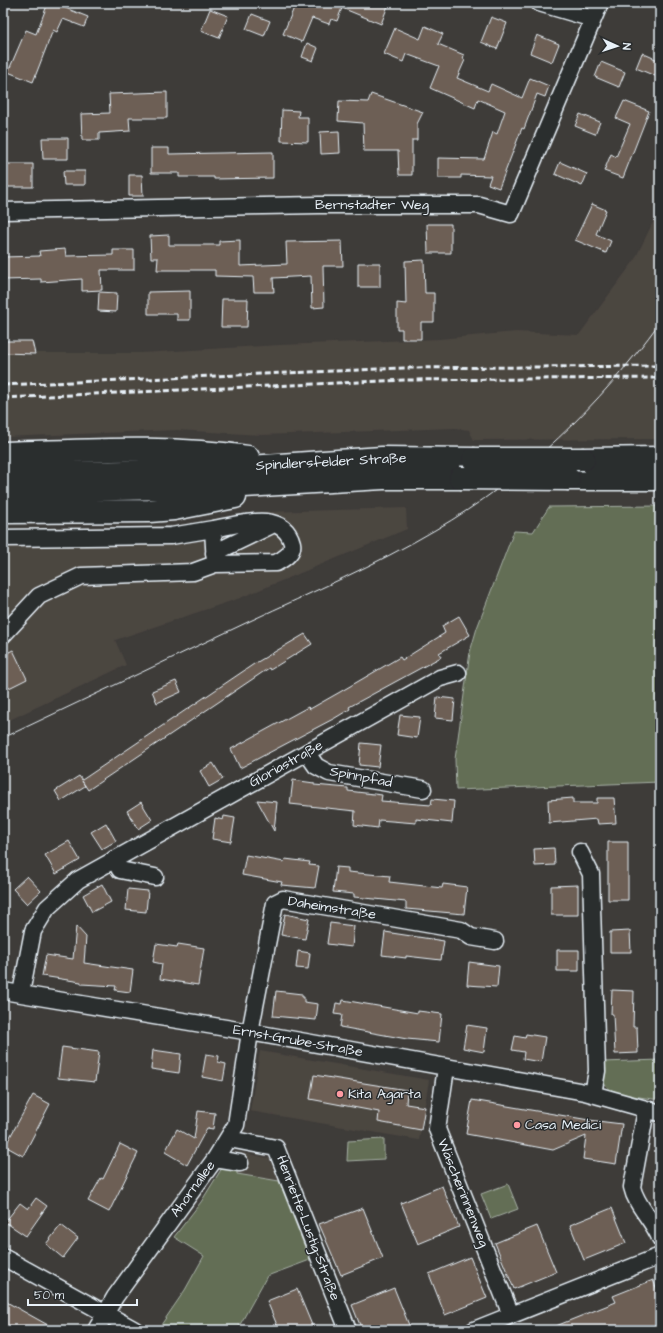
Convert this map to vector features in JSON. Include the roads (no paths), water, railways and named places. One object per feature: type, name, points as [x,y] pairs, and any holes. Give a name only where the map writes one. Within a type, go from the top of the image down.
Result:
[{"type":"highway","points":[[3,453],[173,449],[223,453],[292,473]]},
{"type":"highway","name":"Spindlersfelder Straße","points":[[3,491],[292,473],[382,458],[584,460],[660,458]]},
{"type":"highway","name":"Spindlersfelder Straße","points":[[3,474],[188,471],[292,473],[383,478],[660,479]]},
{"type":"highway","points":[[3,512],[155,511],[236,496],[292,473]]},
{"type":"street","points":[[539,3],[593,19]]},
{"type":"street","name":"Bernstadter Weg","points":[[3,210],[319,205],[479,205],[511,214],[600,3]]},
{"type":"street","points":[[3,538],[171,536],[265,521],[279,524],[288,531],[292,545],[290,553],[284,559],[276,563],[214,558]]},
{"type":"street","points":[[5,627],[39,596],[81,576],[193,572],[266,527],[279,524]]},
{"type":"street","points":[[213,529],[214,558]]},
{"type":"street","name":"Gloriastraße","points":[[21,994],[33,931],[48,908],[78,880],[440,678],[458,673]]},
{"type":"street","name":"Spinnpfad","points":[[307,753],[316,766],[329,773],[423,789]]},
{"type":"street","points":[[580,852],[591,874],[597,1071],[593,1094]]},
{"type":"street","points":[[114,859],[120,870],[155,877]]},
{"type":"street","name":"Daheimstraße","points":[[250,1032],[272,911],[275,903],[283,899],[461,930],[471,937],[495,941]]},
{"type":"street","name":"Ernst-Grube-Straße","points":[[3,990],[250,1032],[593,1094],[653,1112]]},
{"type":"street","name":"Ahornallee","points":[[96,1330],[115,1297],[229,1139],[236,1125],[250,1032]]},
{"type":"street","name":"Wäscherinnenweg","points":[[446,1068],[437,1129],[511,1315]]},
{"type":"street","points":[[653,1112],[632,1187],[634,1196],[655,1225],[660,1238]]},
{"type":"street","name":"Henriette-Lustig-Straße","points":[[229,1139],[276,1148],[348,1330]]},
{"type":"street","points":[[215,1159],[240,1163]]},
{"type":"street","points":[[474,1330],[660,1256]]},
{"type":"street","points":[[3,1257],[135,1330]]},
{"type":"tram line","points":[[3,738],[367,567],[413,543],[468,510],[529,464],[586,411],[637,353],[660,322]]},
{"type":"railway","points":[[3,385],[404,368],[660,366]]},
{"type":"railway","points":[[3,398],[404,380],[660,378]]},
{"type":"place","name":"Kita Agarta","points":[[340,1094]]},
{"type":"place","name":"Casa Medici","points":[[517,1125]]}]
